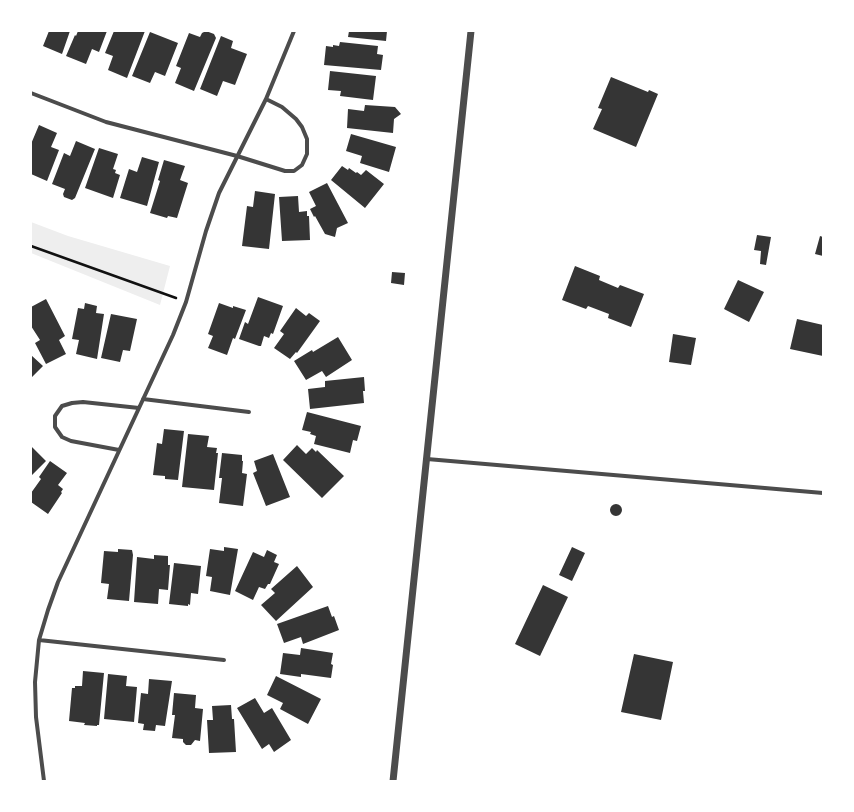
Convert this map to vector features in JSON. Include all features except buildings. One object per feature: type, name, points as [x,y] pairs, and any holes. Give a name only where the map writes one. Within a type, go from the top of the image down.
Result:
[{"type":"street","points":[[44,781],[36,717],[35,682],[39,640],[58,582],[173,335],[186,302],[206,231],[219,193],[266,100],[294,31]]},
{"type":"street","points":[[394,781],[472,31]]},
{"type":"street","points":[[31,92],[106,122],[237,156],[285,171],[294,171],[302,165],[307,154],[307,139],[296,119],[282,107],[266,100]]},
{"type":"street","points":[[143,398],[249,412]]},
{"type":"street","points":[[119,450],[71,441],[62,437],[55,427],[55,416],[62,406],[72,402],[139,408]]},
{"type":"street","points":[[427,459],[823,493]]},
{"type":"street","points":[[39,640],[224,660]]},
{"type":"path","points":[[31,246],[186,302]]},
{"type":"shaded area","points":[[31,222],[68,236],[170,266],[160,305],[31,253]]}]
